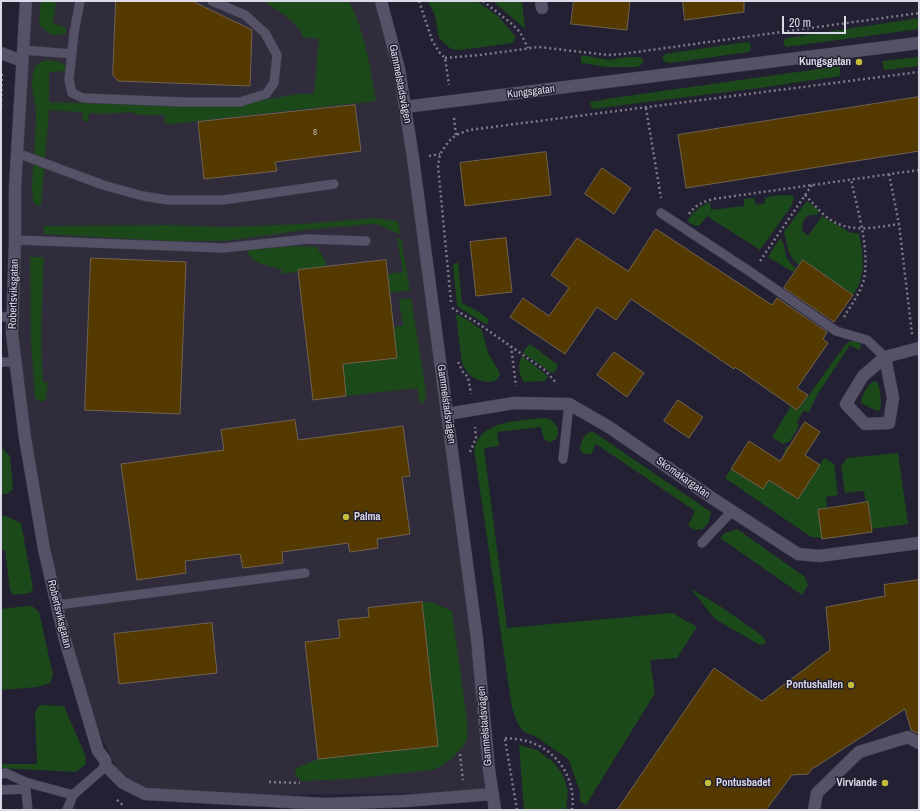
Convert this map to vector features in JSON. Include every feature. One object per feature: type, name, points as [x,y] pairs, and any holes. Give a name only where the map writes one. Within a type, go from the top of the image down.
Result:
[{"type":"street","name":"Robertsviksgatan","points":[[26,1],[15,188],[15,240],[7,317],[12,334],[25,438],[42,542],[65,640],[98,751],[105,760],[106,766],[123,783],[145,794],[326,804],[357,808],[405,801],[492,794]]},
{"type":"street","name":"Gammelstadsvägen","points":[[381,1],[399,69],[413,158],[477,638],[489,770],[495,810]]},
{"type":"street","name":"Kungsgatan","points":[[405,107],[919,44]]},
{"type":"street","points":[[1,53],[22,56]]},
{"type":"street","points":[[885,357],[893,398],[889,422],[865,424],[846,404],[863,376],[885,357],[919,348]]},
{"type":"street","name":"Skomakargatan","points":[[447,414],[514,403],[569,404],[609,427],[798,554],[819,556],[919,542]]},
{"type":"street","points":[[814,810],[817,793],[859,752],[908,737],[919,743]]},
{"type":"lane","points":[[80,1],[74,33],[69,80],[72,93],[83,98],[183,102],[240,102],[266,94],[274,83],[277,55],[265,33],[245,15],[212,1]]},
{"type":"lane","points":[[22,56],[72,54]]},
{"type":"lane","points":[[17,153],[103,186],[143,196],[168,200],[223,200],[334,184]]},
{"type":"lane","points":[[661,213],[836,331],[867,340],[885,357]]},
{"type":"lane","points":[[15,240],[223,248],[308,238],[366,241]]},
{"type":"lane","points":[[1,362],[16,362]]},
{"type":"lane","points":[[563,459],[569,404]]},
{"type":"lane","points":[[702,543],[732,511]]},
{"type":"lane","points":[[57,605],[305,573]]},
{"type":"lane","points":[[67,810],[73,795],[106,766]]},
{"type":"lane","points":[[1,774],[6,773],[26,786]]},
{"type":"lane","points":[[1,790],[26,786],[73,795]]},
{"type":"lane","points":[[26,786],[28,810]]},
{"type":"path","points":[[419,1],[432,40],[439,52],[445,58],[456,135]]},
{"type":"path","points":[[483,1],[520,32],[528,48]]},
{"type":"path","points":[[445,58],[539,47],[608,55],[622,54],[919,13]]},
{"type":"path","points":[[452,316],[438,166],[440,154],[448,141],[456,135],[469,130],[490,127],[919,72]]},
{"type":"path","points":[[646,108],[660,194],[661,213]]},
{"type":"path","points":[[682,227],[693,208],[702,202],[713,199],[919,170]]},
{"type":"path","points":[[889,174],[899,224],[912,332]]},
{"type":"path","points":[[836,331],[864,280],[866,259],[851,179]]},
{"type":"path","points":[[752,273],[812,184]]},
{"type":"path","points":[[805,195],[823,214],[851,229],[899,224]]},
{"type":"path","points":[[452,308],[476,322],[546,371],[557,384]]},
{"type":"path","points":[[511,346],[516,386]]},
{"type":"path","points":[[458,362],[463,372],[468,377],[473,410],[476,438],[470,451],[470,459]]},
{"type":"path","points":[[517,810],[504,738],[522,740],[541,746],[557,758],[568,776],[573,790],[574,800],[572,810]]},
{"type":"path","points":[[270,782],[300,783]]},
{"type":"shaded area","points":[[30,1],[381,1],[399,69],[491,792],[206,796],[126,788],[75,681],[57,609],[12,315]]},
{"type":"green space","points":[[41,1],[56,1],[53,24],[66,27],[66,33],[58,35],[51,34],[44,30],[39,24]]},
{"type":"green space","points":[[263,1],[349,1],[355,13],[363,37],[376,101],[171,124],[165,123],[164,115],[140,115],[131,112],[103,114],[89,113],[88,122],[83,120],[82,112],[49,110],[41,206],[36,205],[33,201],[32,189],[36,112],[32,80],[34,70],[39,63],[48,60],[57,61],[65,65],[65,71],[49,72],[49,102],[204,107],[238,105],[297,94],[314,94],[319,39],[303,37],[301,31],[292,21]]},
{"type":"green space","points":[[428,1],[477,1],[499,17],[516,38],[512,43],[460,50],[451,49],[439,38],[435,15]]},
{"type":"green space","points":[[493,1],[522,1],[525,29]]},
{"type":"green space","points":[[919,18],[919,29],[786,47],[784,44],[784,40],[787,38]]},
{"type":"green space","points":[[747,42],[750,43],[751,47],[749,52],[670,63],[665,62],[662,59],[665,54]]},
{"type":"green space","points":[[581,55],[609,60],[628,57],[641,57],[643,63],[638,67],[607,67],[581,63]]},
{"type":"green space","points":[[919,57],[919,66],[884,70],[882,61]]},
{"type":"green space","points":[[840,66],[840,76],[759,88],[592,109],[590,102],[613,98]]},
{"type":"green space","points":[[785,195],[794,196],[792,205],[760,250],[707,216],[700,225],[696,226],[687,222],[697,210],[710,202],[711,210],[744,206],[744,199],[754,198],[756,205],[765,203],[765,198]]},
{"type":"green space","points":[[807,201],[819,210],[817,215],[807,216],[804,220],[802,230],[808,236],[822,216],[851,233],[859,234],[863,266],[860,281],[853,295],[803,260],[800,265],[790,255],[784,232]]},
{"type":"green space","points":[[375,218],[398,221],[400,234],[374,224],[312,229],[225,241],[170,241],[44,234],[44,226],[169,225],[226,227],[302,224]]},
{"type":"green space","points":[[397,238],[401,238],[410,290],[390,293],[388,274],[403,272]]},
{"type":"green space","points":[[780,238],[783,242],[788,260],[796,268],[793,272],[768,257]]},
{"type":"green space","points":[[293,246],[317,247],[326,262],[327,267],[282,274],[281,269],[261,264],[256,261],[249,255],[247,250]]},
{"type":"green space","points":[[30,257],[44,257],[42,366],[43,382],[48,383],[46,399],[41,402],[35,398],[31,341]]},
{"type":"green space","points":[[458,262],[462,303],[489,319],[487,325],[457,306],[453,265]]},
{"type":"green space","points":[[411,298],[426,391],[426,397],[423,403],[420,404],[417,388],[346,396],[343,364],[397,358],[394,327],[403,326],[399,300]]},
{"type":"green space","points":[[456,314],[482,330],[488,353],[500,373],[496,380],[488,382],[479,380],[471,376],[465,369],[462,363]]},
{"type":"green space","points":[[848,342],[859,342],[861,346],[860,349],[850,345],[817,395],[809,412],[803,411],[797,422],[799,426],[790,441],[783,444],[772,437],[791,406],[798,410],[843,348]]},
{"type":"green space","points":[[530,344],[558,365],[555,372],[552,373],[523,353]]},
{"type":"green space","points":[[522,356],[548,376],[545,381],[524,382],[519,369]]},
{"type":"green space","points":[[874,381],[878,383],[881,403],[880,410],[877,411],[861,402],[866,390]]},
{"type":"green space","points":[[543,418],[550,419],[558,427],[558,435],[555,440],[549,442],[544,439],[541,427],[497,432],[499,446],[484,448],[507,628],[672,613],[697,627],[677,658],[650,660],[655,693],[586,805],[580,801],[580,792],[569,760],[538,738],[523,731],[518,724],[512,708],[474,449],[478,439],[484,432],[493,427],[513,421]]},
{"type":"green space","points":[[592,431],[711,512],[709,522],[703,529],[696,530],[688,526],[695,511],[596,444],[591,454],[584,454],[580,450],[582,441],[586,434]]},
{"type":"green space","points":[[792,446],[784,489],[797,499],[824,458],[834,464],[838,495],[826,497],[827,508],[818,510],[822,538],[811,537],[725,478],[731,469],[763,489],[781,462],[786,447]]},
{"type":"green space","points":[[1,447],[10,456],[13,489],[7,494],[1,494]]},
{"type":"green space","points":[[898,453],[908,524],[872,529],[868,503],[866,503],[864,491],[845,493],[841,466],[847,458]]},
{"type":"green space","points":[[1,516],[6,516],[21,523],[33,588],[30,593],[13,595],[10,590],[5,550],[1,550]]},
{"type":"green space","points":[[737,529],[805,577],[808,585],[802,595],[720,538],[725,533]]},
{"type":"green space","points":[[691,589],[717,604],[761,635],[765,640],[765,644],[760,645],[715,619]]},
{"type":"green space","points":[[422,602],[432,602],[452,611],[468,728],[467,739],[463,746],[452,758],[433,770],[349,779],[302,781],[296,776],[295,769],[318,759],[438,746]]},
{"type":"green space","points":[[32,606],[39,612],[53,675],[50,683],[37,687],[1,690],[1,609]]},
{"type":"green space","points":[[40,705],[64,706],[85,755],[86,764],[76,772],[1,768],[1,764],[37,764],[35,713]]},
{"type":"green space","points":[[519,745],[537,750],[554,763],[563,775],[568,791],[566,810],[524,810]]},
{"type":"building","points":[[116,1],[192,1],[252,30],[250,86],[118,81],[113,75]]},
{"type":"building","points":[[574,1],[630,1],[627,30],[571,24]]},
{"type":"building","points":[[683,1],[744,1],[744,12],[685,20]]},
{"type":"building","points":[[919,97],[919,151],[686,188],[678,135]]},
{"type":"building","points":[[355,105],[361,151],[275,162],[277,171],[204,179],[198,122]]},
{"type":"building","points":[[546,152],[551,195],[465,206],[460,163]]},
{"type":"building","points":[[602,168],[631,188],[614,214],[585,194]]},
{"type":"building","points":[[656,229],[772,305],[777,298],[827,332],[823,339],[828,343],[797,388],[808,395],[797,410],[735,367],[734,369],[631,299],[616,320],[597,307],[565,354],[510,317],[523,298],[549,316],[569,288],[551,275],[577,238],[628,271]]},
{"type":"building","points":[[506,238],[512,292],[476,296],[470,242]]},
{"type":"building","points":[[91,258],[186,262],[180,414],[85,410]]},
{"type":"building","points":[[386,260],[397,358],[343,364],[346,396],[313,400],[298,270]]},
{"type":"building","points":[[803,260],[853,295],[834,322],[784,288]]},
{"type":"building","points":[[614,352],[644,373],[627,397],[597,375]]},
{"type":"building","points":[[678,400],[703,417],[689,438],[664,421]]},
{"type":"building","points":[[295,420],[298,440],[403,426],[410,476],[402,477],[410,534],[377,539],[378,548],[350,552],[348,543],[282,552],[283,563],[243,568],[240,554],[185,561],[186,573],[137,580],[121,464],[224,450],[221,430]]},
{"type":"building","points":[[805,422],[820,432],[805,455],[820,465],[798,499],[769,480],[763,489],[731,469],[749,441],[780,461]]},
{"type":"building","points":[[868,502],[872,532],[822,539],[818,510]]},
{"type":"building","name":"Pontushallen","points":[[919,580],[919,734],[911,730],[905,709],[812,769],[808,774],[792,775],[766,810],[617,810],[714,668],[762,701],[830,650],[826,607],[885,596],[884,585]]},
{"type":"building","points":[[422,602],[438,746],[318,759],[305,642],[340,638],[338,620],[369,617],[368,608]]},
{"type":"building","points":[[212,623],[217,673],[119,684],[114,634]]},
{"type":"place","name":"Kungsgatan","points":[[859,62]]},
{"type":"place","name":"Palma","points":[[346,517]]},
{"type":"place","name":"Pontushallen","points":[[851,685]]},
{"type":"place","name":"Pontusbadet","points":[[708,783]]},
{"type":"place","name":"Virvlande","points":[[885,783]]}]
